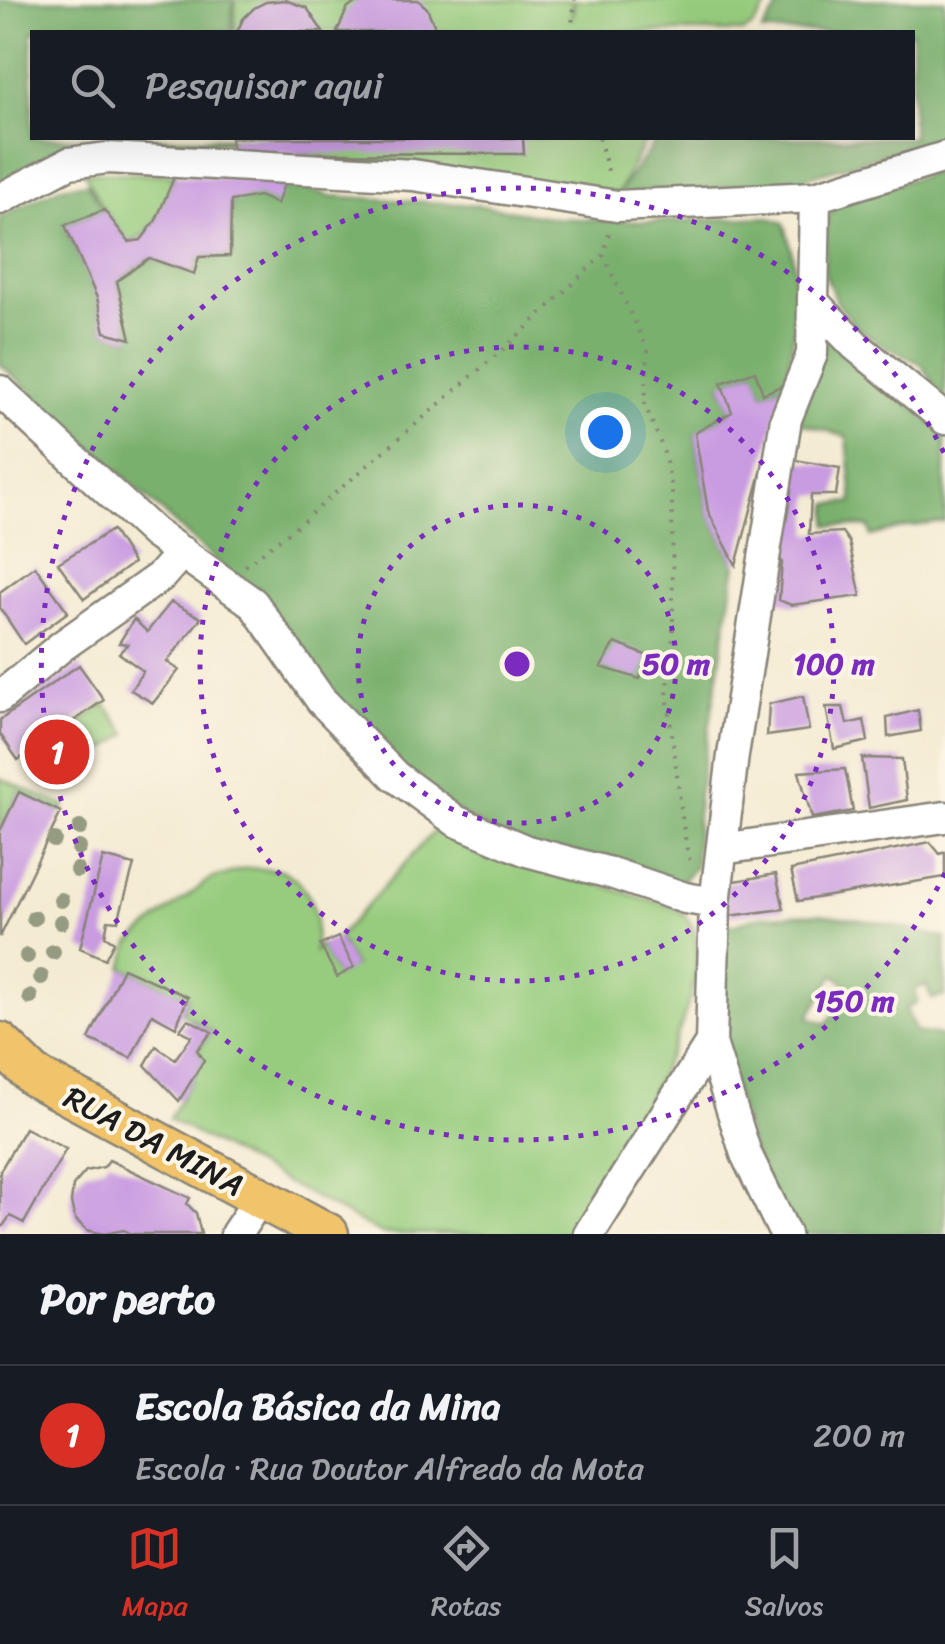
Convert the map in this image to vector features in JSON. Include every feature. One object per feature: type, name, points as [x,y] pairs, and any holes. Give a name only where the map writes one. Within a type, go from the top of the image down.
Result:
[{"type":"main road","name":"RUA DA MINA","points":[[0,1043],[17,1076],[328,1234]]},
{"type":"street","points":[[0,199],[69,163],[108,158],[413,175],[618,206],[815,197],[945,157]]},
{"type":"street","points":[[785,1234],[746,1154],[711,1043],[715,903],[732,755],[786,419],[812,354],[815,197]]},
{"type":"street","points":[[813,302],[856,346],[945,419]]},
{"type":"street","points":[[0,390],[154,533],[254,602],[321,700],[395,776],[456,821],[527,852],[614,874],[685,898],[715,903]]},
{"type":"street","points":[[0,697],[62,646],[161,576],[182,552]]},
{"type":"street","points":[[722,849],[945,817]]},
{"type":"street","points":[[588,1234],[711,1043]]},
{"type":"street","points":[[236,1234],[260,1198]]},
{"type":"path","points":[[571,30],[575,0]]},
{"type":"path","points":[[225,581],[304,520],[508,345],[603,255],[618,206],[600,140]]},
{"type":"path","points":[[603,255],[648,350],[645,405],[663,449],[672,488],[673,637],[667,694],[688,857],[715,903]]},
{"type":"green space","points":[[0,0],[233,0],[232,30],[30,30],[30,140],[227,142],[112,145],[0,197]]},
{"type":"green space","points":[[235,0],[572,0],[572,19],[575,0],[772,0],[747,30],[235,30]]},
{"type":"green space","points":[[783,0],[945,0],[945,136],[799,180],[615,198],[657,140],[915,140],[915,30],[763,30]]},
{"type":"green space","points":[[645,140],[616,198],[617,206],[227,142]]},
{"type":"green space","points":[[945,169],[945,402],[921,364],[855,326],[836,301],[824,271],[827,218],[842,200]]},
{"type":"green space","points":[[84,172],[175,175],[153,224],[129,242],[104,210]]},
{"type":"green space","points":[[285,182],[331,196],[478,205],[555,218],[647,222],[768,217],[784,223],[796,284],[793,343],[785,384],[763,394],[754,371],[721,384],[732,412],[695,434],[708,511],[736,565],[698,797],[695,868],[669,893],[527,851],[395,776],[238,581],[0,364],[0,217],[60,187],[87,183],[104,210],[65,226],[97,298],[105,332],[130,339],[117,281],[149,258],[194,274],[199,257],[230,256],[231,201]]},
{"type":"green space","points":[[821,326],[945,435],[945,522],[871,536],[869,527],[828,525],[829,504],[853,502],[847,437],[798,422]]},
{"type":"green space","points":[[105,704],[127,734],[54,786],[33,756]]},
{"type":"green space","points":[[0,778],[65,806],[61,812],[19,792],[0,831]]},
{"type":"green space","points":[[439,826],[672,907],[687,918],[697,947],[693,985],[658,1078],[569,1234],[382,1234],[169,1119],[203,1060],[197,1050],[212,1032],[182,1013],[188,997],[123,968],[130,943],[211,879],[247,868],[282,870],[299,882],[310,898],[316,918],[315,952],[320,945],[337,976],[354,966],[338,937]]},
{"type":"green space","points":[[819,914],[883,923],[945,938],[945,996],[932,999],[926,985],[915,989],[917,1002],[906,1009],[916,1032],[945,1036],[945,1234],[793,1234],[754,1155],[719,1039],[725,927],[761,916]],"holes":[[[834,974],[849,987],[826,1024],[809,1017]]]},
{"type":"building","points":[[285,0],[307,8],[322,30],[238,30],[254,8]]},
{"type":"building","points":[[359,0],[418,0],[427,8],[436,30],[338,30],[347,9]]},
{"type":"building","points":[[231,140],[523,140],[524,154],[232,153]]},
{"type":"building","points":[[175,175],[285,182],[277,204],[259,196],[231,201],[230,256],[199,257],[194,274],[149,258],[117,281],[131,339],[105,332],[97,298],[65,225],[104,210],[129,242],[141,240],[156,220]]},
{"type":"building","points":[[755,371],[763,394],[785,384],[736,565],[708,511],[695,433],[732,412],[721,383]]},
{"type":"building","points":[[790,459],[840,468],[836,495],[811,495],[809,534],[842,532],[849,542],[861,596],[791,605],[779,600],[782,562],[774,550]]},
{"type":"building","points":[[112,530],[133,563],[84,599],[58,563]]},
{"type":"building","points":[[35,566],[68,612],[24,644],[0,608],[0,592]]},
{"type":"building","points":[[171,602],[201,618],[167,662],[179,670],[153,703],[131,690],[143,671],[119,653],[128,644],[119,643],[134,619],[147,632]]},
{"type":"building","points":[[615,643],[648,656],[640,679],[601,667]]},
{"type":"building","points":[[79,665],[104,700],[18,760],[0,734],[0,720]]},
{"type":"building","points":[[803,696],[809,730],[767,736],[769,704]]},
{"type":"building","points":[[826,707],[843,707],[847,724],[864,720],[868,741],[834,749]]},
{"type":"building","points":[[918,710],[921,731],[888,737],[887,718]]},
{"type":"building","points":[[862,758],[902,759],[907,800],[869,808]]},
{"type":"building","points":[[845,769],[853,811],[812,818],[799,772]]},
{"type":"building","points":[[19,792],[61,812],[0,937],[0,831]]},
{"type":"building","points":[[930,842],[940,854],[945,852],[945,877],[798,901],[791,870]]},
{"type":"building","points":[[103,857],[134,865],[118,921],[108,920],[105,936],[114,942],[105,959],[80,948]]},
{"type":"building","points":[[776,874],[784,909],[728,916],[723,883]]},
{"type":"building","points":[[338,937],[354,967],[337,977],[320,945]]},
{"type":"building","points":[[123,968],[188,997],[176,1027],[152,1014],[131,1058],[89,1039]]},
{"type":"building","points":[[188,1019],[212,1032],[197,1050],[204,1060],[179,1101],[145,1065],[156,1046],[175,1059],[192,1036],[180,1030]]},
{"type":"building","points":[[25,1128],[66,1149],[24,1223],[10,1216],[0,1230],[0,1171]]},
{"type":"building","points":[[109,1160],[190,1198],[187,1204],[196,1213],[201,1234],[132,1234],[124,1230],[104,1234],[87,1230],[75,1219],[71,1203],[73,1186],[86,1171],[104,1167]]},
{"type":"place","name":"Escola Básica da Mina","points":[[57,752]]}]
